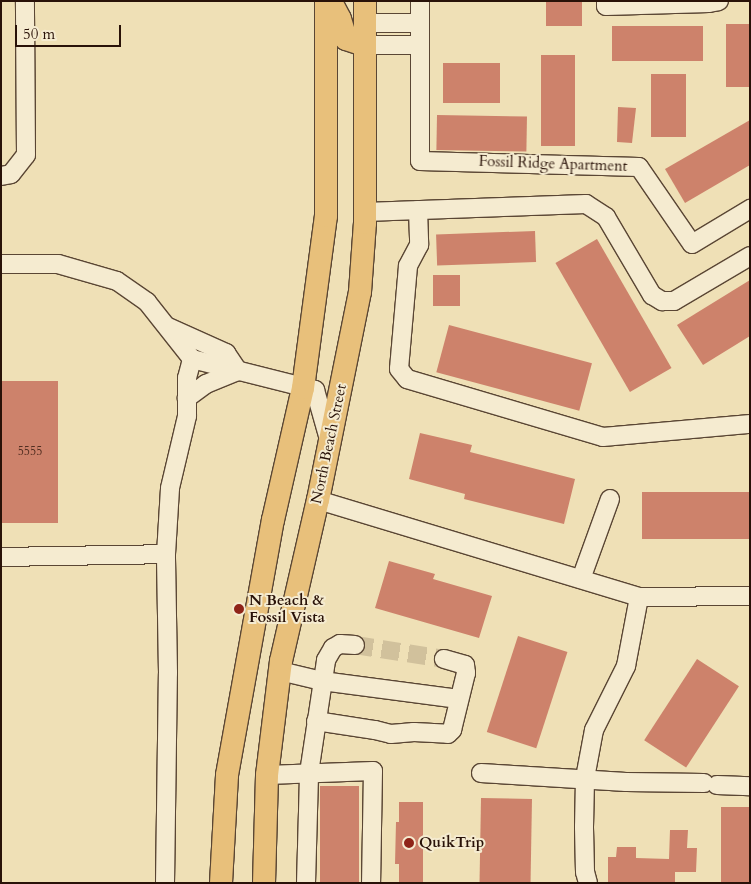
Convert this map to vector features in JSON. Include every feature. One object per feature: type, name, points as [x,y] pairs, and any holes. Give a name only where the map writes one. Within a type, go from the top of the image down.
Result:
[{"type":"main road","points":[[220,880],[228,776],[272,520],[303,388],[326,216],[326,1]]},
{"type":"main road","points":[[330,1],[340,19],[346,39],[365,45]]},
{"type":"main road","name":"North Beach Street","points":[[264,883],[267,775],[280,671],[330,444],[360,292],[365,212],[365,12]]},
{"type":"main road","points":[[246,665],[280,671]]},
{"type":"lane","points":[[1,176],[11,174],[26,155],[25,1]]},
{"type":"lane","name":"Fossil Ridge Apartment","points":[[420,1],[420,161],[639,167],[692,244],[750,209]]},
{"type":"lane","points":[[606,1],[606,6],[709,4],[719,1]]},
{"type":"lane","points":[[365,12],[420,23]]},
{"type":"lane","points":[[365,45],[420,45]]},
{"type":"lane","points":[[365,212],[586,204],[606,217],[652,295],[662,301],[674,301],[750,256]]},
{"type":"lane","points":[[418,210],[419,245],[408,266],[399,369],[407,379],[602,437],[750,424]]},
{"type":"lane","points":[[1,264],[58,264],[118,281],[147,302],[192,359],[315,390],[330,444]]},
{"type":"lane","points":[[165,326],[226,353],[238,371]]},
{"type":"lane","points":[[166,883],[165,815],[168,672],[166,554],[170,488],[187,416],[188,378],[192,359]]},
{"type":"lane","points":[[187,398],[206,384],[238,371]]},
{"type":"lane","points":[[581,579],[610,499]]},
{"type":"lane","points":[[318,500],[371,515],[425,534],[639,596],[750,596]]},
{"type":"lane","points":[[1,557],[166,554]]},
{"type":"lane","points":[[588,883],[585,872],[585,778],[594,730],[626,666],[639,596]]},
{"type":"lane","points":[[306,883],[309,773],[326,660],[333,648],[340,644],[355,645]]},
{"type":"lane","points":[[316,721],[375,730],[400,726],[414,732],[448,734],[452,730],[466,673],[465,665],[444,659]]},
{"type":"lane","points":[[280,671],[322,681],[459,699]]},
{"type":"lane","points":[[267,775],[373,771],[371,883]]},
{"type":"lane","points":[[481,773],[626,782],[750,786]]},
{"type":"building","points":[[546,1],[582,1],[582,26],[546,26]]},
{"type":"building","points":[[726,24],[750,24],[750,87],[726,87]]},
{"type":"building","points":[[612,26],[703,26],[703,61],[612,61]]},
{"type":"building","points":[[541,55],[575,55],[575,146],[541,146]]},
{"type":"building","points":[[443,63],[500,63],[500,103],[443,103]]},
{"type":"building","points":[[651,74],[686,74],[686,137],[651,137]]},
{"type":"building","points":[[618,107],[636,108],[632,143],[617,142]]},
{"type":"building","points":[[437,115],[527,117],[526,152],[436,150]]},
{"type":"building","points":[[750,120],[750,165],[685,203],[665,169]]},
{"type":"building","points":[[535,231],[536,262],[437,265],[436,234]]},
{"type":"building","points":[[597,239],[672,368],[630,392],[555,263]]},
{"type":"building","points":[[433,275],[460,275],[460,306],[433,306]]},
{"type":"building","points":[[750,280],[750,336],[703,365],[677,325]]},
{"type":"building","points":[[449,325],[592,363],[579,411],[436,372]]},
{"type":"building","points":[[1,381],[58,381],[58,523],[1,523]]},
{"type":"building","points":[[420,433],[472,445],[470,452],[575,479],[564,524],[464,499],[465,494],[409,479]]},
{"type":"building","points":[[642,492],[750,492],[750,539],[642,539]]},
{"type":"building","points":[[389,561],[435,574],[433,579],[492,596],[479,638],[375,608]]},
{"type":"building","points":[[518,636],[567,652],[536,748],[487,732]]},
{"type":"building","points":[[697,659],[739,686],[686,768],[644,740]]},
{"type":"building","points":[[320,786],[359,786],[359,883],[320,883]]},
{"type":"building","points":[[481,798],[532,799],[531,883],[480,883]]},
{"type":"building","name":"QuikTrip","points":[[399,802],[423,802],[423,882],[399,882],[399,864],[395,864],[396,822],[399,822]]},
{"type":"building","points":[[721,807],[750,807],[750,882],[721,882]]},
{"type":"building","points":[[670,830],[688,830],[687,848],[697,848],[696,872],[675,872],[675,883],[608,883],[608,857],[616,857],[617,847],[636,847],[636,858],[669,859]]},
{"type":"tunnel","points":[[355,645],[444,659]]},
{"type":"place","name":"N Beach & Fossil Vista","points":[[239,609]]},
{"type":"place","name":"QuikTrip","points":[[409,843]]}]
